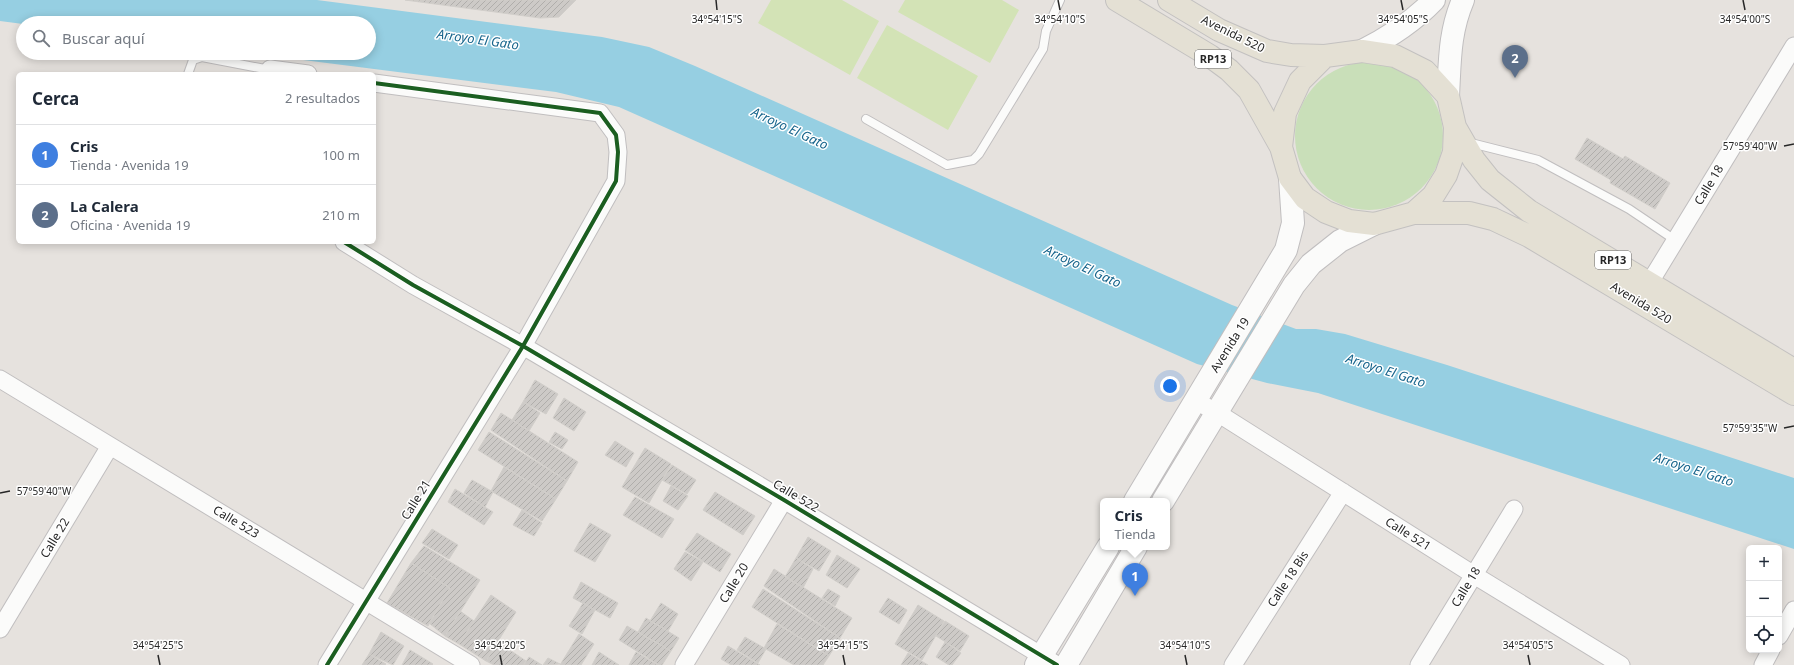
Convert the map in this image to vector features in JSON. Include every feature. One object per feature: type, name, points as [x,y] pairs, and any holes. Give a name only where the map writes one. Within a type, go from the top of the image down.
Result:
[{"type":"main road","name":"RP13","points":[[1117,0],[1210,56],[1229,70],[1249,90],[1281,147],[1290,178],[1305,198],[1326,212],[1349,221],[1374,224],[1414,213],[1433,196],[1446,175],[1459,134],[1448,96],[1425,72],[1395,56],[1362,50],[1325,56],[1300,81],[1285,113],[1281,147]]},
{"type":"main road","name":"Avenida 520","points":[[1169,0],[1219,30],[1267,51],[1291,55],[1325,56]]},
{"type":"main road","points":[[1362,50],[1390,37],[1418,17],[1434,0]]},
{"type":"main road","points":[[1448,96],[1451,42],[1455,19],[1463,0]]},
{"type":"main road","name":"Avenida 520","points":[[1459,134],[1474,160],[1490,180],[1529,211],[1650,282],[1794,370]]},
{"type":"main road","name":"Avenida 19","points":[[1138,498],[1286,250],[1293,223],[1290,178]]},
{"type":"main road","name":"Avenida 520","points":[[1414,213],[1469,213],[1493,219],[1529,236],[1794,394]]},
{"type":"main road","name":"Avenida 19","points":[[1165,498],[1294,285],[1311,264],[1340,241],[1374,224]]},
{"type":"main road","points":[[1045,662],[1106,550]]},
{"type":"main road","points":[[1066,665],[1134,550]]},
{"type":"street","name":"Calle 18","points":[[1650,282],[1794,46]]},
{"type":"street","name":"Calle 21","points":[[327,665],[523,346],[616,181],[618,152],[616,135],[600,113],[376,83]]},
{"type":"street","name":"Calle 522","points":[[347,244],[413,285],[523,346],[784,500],[1045,662]]},
{"type":"street","name":"Calle 523","points":[[0,379],[471,665]]},
{"type":"street","name":"Calle 521","points":[[1196,401],[1216,412],[1474,575],[1596,658],[1621,665]]},
{"type":"street","name":"Calle 22","points":[[0,629],[110,446]]},
{"type":"street","name":"Calle 18 Bis","points":[[1233,665],[1343,492]]},
{"type":"street","name":"Calle 20","points":[[684,665],[784,500]]},
{"type":"street","name":"Calle 18","points":[[1419,665],[1514,509]]},
{"type":"street","points":[[1782,631],[1794,610]]},
{"type":"street","points":[[1763,665],[1769,653]]},
{"type":"lane","points":[[866,119],[947,164],[973,160],[979,154],[1043,49],[1046,30],[1060,0]]},
{"type":"lane","points":[[189,72],[192,60]]},
{"type":"lane","points":[[216,60],[270,72]]},
{"type":"lane","points":[[1459,134],[1538,160],[1629,209],[1675,240]]},
{"type":"green space","points":[[771,0],[842,0],[879,21],[850,75],[758,23]]},
{"type":"green space","points":[[905,0],[1002,0],[1019,10],[990,63],[898,12]]},
{"type":"green space","points":[[887,25],[978,76],[948,130],[857,78]]},
{"type":"green space","points":[[1369,62],[1390,65],[1404,71],[1416,79],[1426,89],[1434,101],[1440,115],[1443,136],[1440,157],[1434,171],[1426,183],[1416,193],[1404,201],[1390,207],[1369,210],[1348,207],[1334,201],[1322,193],[1312,183],[1304,171],[1298,157],[1295,136],[1298,115],[1304,101],[1312,89],[1322,79],[1334,71],[1348,65]]},
{"type":"water","name":"Arroyo El Gato","points":[[0,0],[317,0],[602,37],[649,47],[695,66],[1232,305],[1296,329],[1316,329],[1345,334],[1447,365],[1794,478],[1794,549],[1318,393],[1267,383],[1197,364],[619,107],[556,92],[304,60],[376,60],[376,16],[16,16],[16,23],[0,21]]},
{"type":"building","points":[[405,0],[576,0],[559,17],[540,18]]},
{"type":"building","points":[[1587,138],[1623,159],[1625,156],[1670,183],[1655,209],[1610,183],[1611,180],[1575,159]]},
{"type":"building","points":[[535,380],[558,394],[546,414],[523,402]]},
{"type":"building","points":[[564,398],[586,412],[574,431],[553,418]]},
{"type":"building","points":[[523,402],[540,413],[529,431],[512,420]]},
{"type":"building","points":[[501,413],[578,462],[567,481],[491,430]]},
{"type":"building","points":[[489,432],[567,481],[556,499],[478,450]]},
{"type":"building","points":[[555,432],[568,440],[562,449],[549,442]]},
{"type":"building","points":[[615,441],[634,453],[626,467],[605,455]]},
{"type":"building","points":[[645,448],[671,464],[649,503],[622,487]]},
{"type":"building","points":[[672,465],[696,480],[687,494],[662,480]]},
{"type":"building","points":[[504,467],[556,499],[542,521],[491,491]]},
{"type":"building","points":[[472,480],[493,492],[485,507],[464,493]]},
{"type":"building","points":[[671,486],[688,496],[678,510],[663,501]]},
{"type":"building","points":[[455,489],[493,512],[484,525],[448,502]]},
{"type":"building","points":[[715,492],[755,516],[743,535],[703,510]]},
{"type":"building","points":[[635,497],[674,519],[662,538],[623,515]]},
{"type":"building","points":[[522,510],[542,523],[534,536],[513,525]]},
{"type":"building","points":[[590,523],[611,535],[595,562],[574,551]]},
{"type":"building","points":[[432,529],[458,545],[449,559],[422,543]]},
{"type":"building","points":[[697,533],[731,554],[720,572],[685,550]]},
{"type":"building","points":[[808,537],[831,551],[819,571],[796,558]]},
{"type":"building","points":[[424,546],[480,580],[445,636],[429,623],[450,588],[411,563]]},
{"type":"building","points":[[685,552],[703,562],[691,581],[674,569]]},
{"type":"building","points":[[837,555],[860,569],[847,588],[826,575]]},
{"type":"building","points":[[796,558],[813,569],[803,588],[785,577]]},
{"type":"building","points":[[411,563],[450,588],[428,626],[387,603]]},
{"type":"building","points":[[774,569],[852,618],[840,638],[764,586]]},
{"type":"building","points":[[581,582],[618,603],[610,618],[573,598]]},
{"type":"building","points":[[763,589],[840,638],[829,656],[752,607]]},
{"type":"building","points":[[828,589],[840,596],[835,606],[822,598]]},
{"type":"building","points":[[491,595],[516,612],[486,661],[459,644]]},
{"type":"building","points":[[888,598],[907,610],[899,624],[879,612]]},
{"type":"building","points":[[583,603],[595,610],[582,634],[569,626]]},
{"type":"building","points":[[661,603],[678,614],[668,631],[650,621]]},
{"type":"building","points":[[918,605],[944,621],[922,660],[895,644]]},
{"type":"building","points":[[460,611],[474,621],[459,644],[445,636]]},
{"type":"building","points":[[646,618],[679,638],[671,651],[638,632]]},
{"type":"building","points":[[945,621],[969,636],[960,651],[936,636]]},
{"type":"building","points":[[777,624],[829,656],[823,665],[794,665],[764,648]]},
{"type":"building","points":[[627,626],[671,651],[662,665],[659,665],[619,640]]},
{"type":"building","points":[[381,632],[404,646],[393,665],[369,654]]},
{"type":"building","points":[[579,634],[594,644],[581,665],[560,665]]},
{"type":"building","points":[[745,637],[766,649],[758,663],[737,650]]},
{"type":"building","points":[[498,642],[526,661],[523,665],[494,665],[486,661]]},
{"type":"building","points":[[945,642],[961,653],[952,665],[949,665],[936,657]]},
{"type":"building","points":[[728,646],[760,665],[731,665],[721,659]]},
{"type":"building","points":[[410,650],[433,664],[402,665]]},
{"type":"building","points":[[599,652],[619,665],[592,665]]},
{"type":"building","points":[[636,652],[658,665],[629,665]]},
{"type":"building","points":[[908,653],[928,665],[901,665]]},
{"type":"building","points":[[369,654],[386,664],[362,665]]},
{"type":"building","points":[[529,657],[542,665],[524,665]]},
{"type":"building","points":[[548,658],[560,664],[543,665]]},
{"type":"cycle path","points":[[327,665],[523,346],[616,181],[618,152],[616,135],[600,113],[376,83]]},
{"type":"cycle path","points":[[347,244],[413,285],[523,346],[784,500],[1057,665]]},
{"type":"place","name":"La Calera","points":[[1515,78]]},
{"type":"place","name":"Cris","points":[[1135,596]]}]
